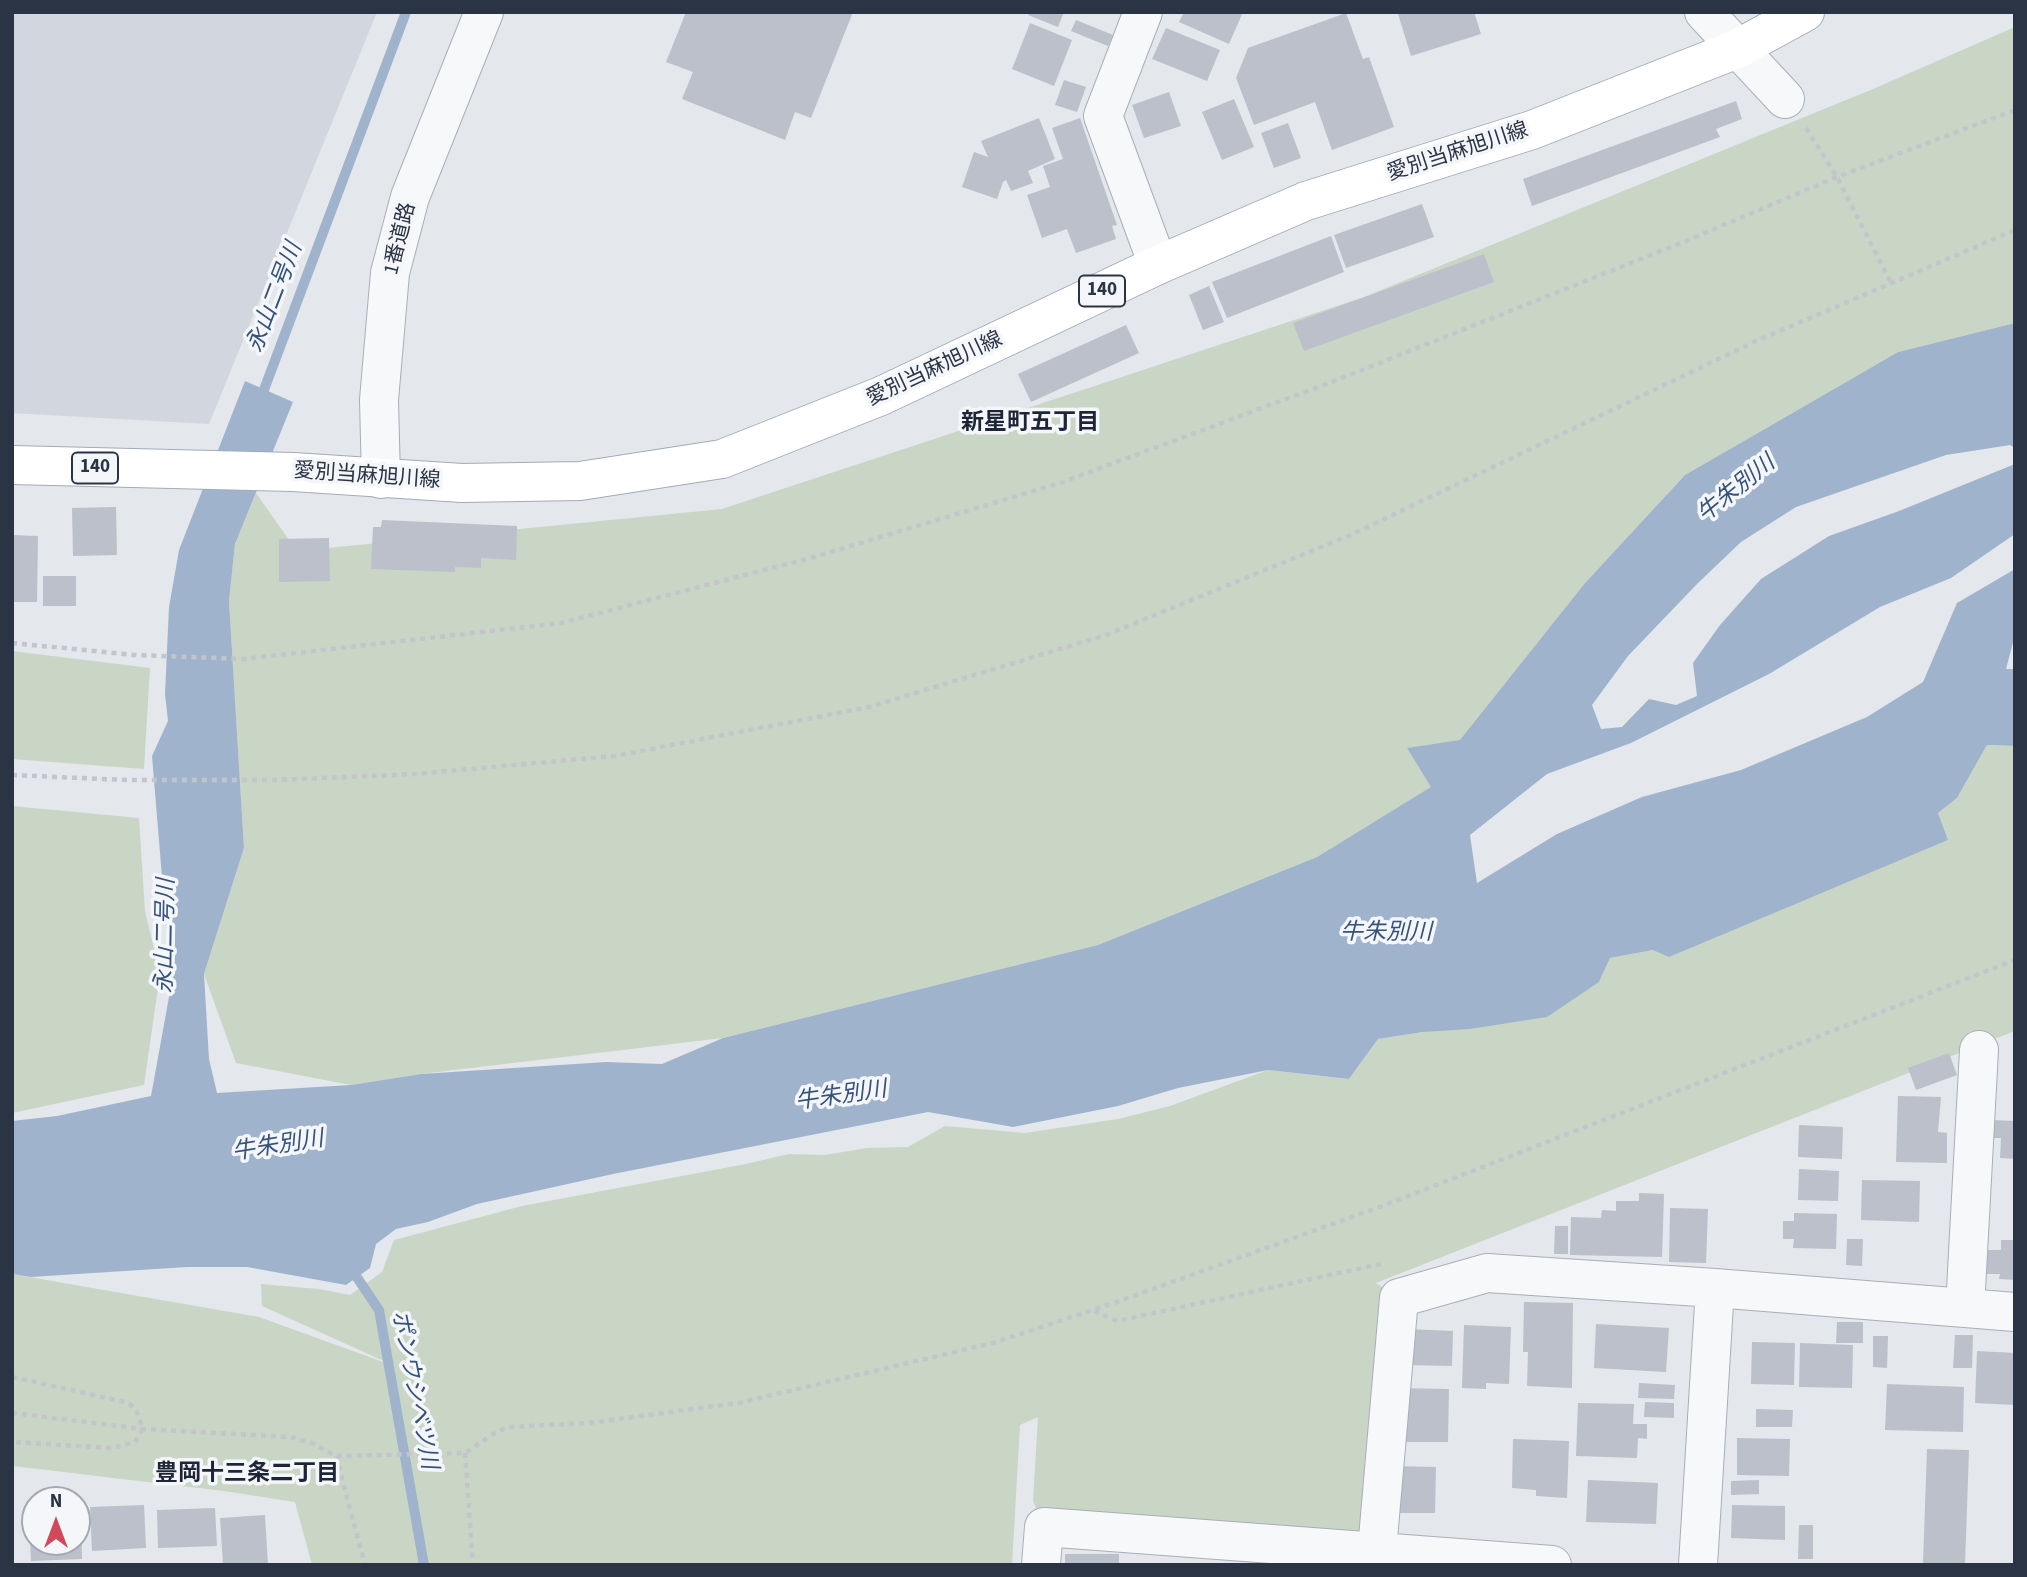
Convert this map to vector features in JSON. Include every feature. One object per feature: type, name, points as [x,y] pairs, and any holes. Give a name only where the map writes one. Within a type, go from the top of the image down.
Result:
[{"type":"main road","name":"愛別当麻旭川線","points":[[12,465],[293,472],[462,483],[580,481],[722,459],[881,396],[1158,265],[1306,201],[1532,130],[1737,49],[1805,12]]},
{"type":"street","name":"1番道路","points":[[381,479],[379,400],[390,273],[410,197],[484,12]]},
{"type":"street","points":[[1143,12],[1103,116],[1158,265]]},
{"type":"street","points":[[1704,12],[1785,99]]},
{"type":"street","points":[[1965,1308],[1979,1050]]},
{"type":"street","points":[[1377,1550],[1399,1298],[1487,1273],[2015,1312]]},
{"type":"street","points":[[1698,1565],[1715,1288]]},
{"type":"street","points":[[1041,1565],[1044,1527],[1552,1565]]},
{"type":"path","points":[[1785,99],[1837,177],[1891,284]]},
{"type":"path","points":[[12,643],[135,655],[244,659],[561,623],[814,557],[1060,483],[1324,385],[1681,243],[1837,177],[2015,110]]},
{"type":"path","points":[[12,775],[126,780],[278,780],[415,774],[615,756],[869,707],[1093,639],[1353,534],[1754,342],[2015,230]]},
{"type":"path","points":[[12,1413],[143,1429],[290,1437],[312,1443],[335,1456],[466,1453],[492,1434],[508,1427],[589,1423],[738,1403],[993,1343],[1093,1310],[1385,1205],[2015,960]]},
{"type":"path","points":[[1093,1310],[1117,1321],[1390,1262],[1399,1268],[1408,1296]]},
{"type":"path","points":[[12,1377],[121,1401],[137,1412],[143,1429]]},
{"type":"path","points":[[12,1443],[112,1448],[135,1442],[143,1429]]},
{"type":"path","points":[[466,1453],[473,1565]]},
{"type":"path","points":[[335,1456],[365,1565]]},
{"type":"shaded area","points":[[12,12],[377,12],[209,424],[12,413]]},
{"type":"green space","points":[[2015,27],[2015,323],[1898,352],[1685,475],[1585,583],[1460,741],[1408,748],[1432,787],[1317,857],[1098,945],[723,1038],[421,1074],[351,1085],[236,1063],[204,974],[244,848],[229,601],[235,544],[256,493],[297,551],[722,509],[1364,297],[1873,89]]},
{"type":"green space","points":[[12,651],[150,668],[144,769],[12,759]]},
{"type":"green space","points":[[1987,745],[2015,746],[2015,1031],[1376,1283],[1399,1298],[1377,1550],[1044,1527],[1033,1501],[1038,1417],[1020,1425],[1012,1565],[312,1565],[295,1502],[12,1466],[12,1274],[259,1317],[397,1367],[262,1306],[261,1284],[319,1289],[350,1295],[382,1272],[394,1240],[522,1206],[789,1154],[825,1155],[867,1148],[908,1147],[945,1126],[1025,1133],[1118,1119],[1170,1106],[1268,1070],[1349,1079],[1378,1039],[1423,1032],[1599,982],[1610,958],[1653,950],[1948,840],[1938,813],[1957,798]]},
{"type":"green space","points":[[12,806],[139,818],[145,911],[160,974],[144,1085],[12,1113]]},
{"type":"water","name":"牛朱別川","points":[[2015,323],[2015,448],[2010,445],[1946,455],[1796,507],[1741,542],[1628,656],[1592,705],[1601,729],[1622,727],[1649,699],[1676,705],[1697,696],[1693,663],[1720,625],[1761,579],[1829,536],[2015,464],[2015,534],[1951,578],[1880,607],[1769,674],[1631,743],[1547,774],[1470,835],[1477,883],[1557,834],[1642,797],[1741,770],[1867,717],[1923,682],[1957,603],[2015,569],[2015,635],[2006,669],[2015,669],[2015,746],[1987,745],[1957,798],[1938,813],[1948,840],[1669,957],[1653,950],[1610,958],[1599,982],[1547,1017],[1378,1039],[1349,1079],[1268,1070],[1178,1088],[1118,1106],[1013,1127],[928,1112],[613,1174],[477,1204],[428,1222],[396,1229],[376,1244],[370,1268],[346,1285],[247,1267],[187,1267],[31,1277],[12,1274],[12,1121],[57,1116],[151,1096],[171,986],[152,756],[168,721],[165,694],[169,607],[179,550],[245,381],[293,402],[235,544],[229,601],[244,848],[204,974],[209,1059],[217,1093],[351,1085],[421,1074],[606,1062],[662,1064],[723,1038],[1098,945],[1317,857],[1431,787],[1407,748],[1460,740],[1585,583],[1685,475],[1898,352]]},
{"type":"building","points":[[686,12],[853,12],[811,118],[795,112],[785,140],[682,99],[693,72],[666,62]]},
{"type":"building","points":[[1029,12],[1064,12],[1058,27],[1028,15]]},
{"type":"building","points":[[1184,12],[1243,12],[1229,44],[1179,22]]},
{"type":"building","points":[[1474,12],[1481,34],[1411,56],[1398,14]]},
{"type":"building","points":[[1346,13],[1363,59],[1369,57],[1394,127],[1332,150],[1315,102],[1254,125],[1236,78],[1248,48]]},
{"type":"building","points":[[1076,20],[1113,35],[1108,46],[1071,31]]},
{"type":"building","points":[[1030,23],[1072,40],[1054,86],[1012,69]]},
{"type":"building","points":[[1166,28],[1220,50],[1207,81],[1152,59]]},
{"type":"building","points":[[1064,80],[1086,87],[1077,112],[1055,105]]},
{"type":"building","points":[[1169,92],[1181,126],[1144,138],[1132,105]]},
{"type":"building","points":[[1234,99],[1254,147],[1222,160],[1202,112]]},
{"type":"building","points":[[1736,101],[1742,119],[1716,129],[1720,137],[1532,206],[1523,179]]},
{"type":"building","points":[[1039,118],[1055,159],[1028,171],[1033,183],[1011,191],[1006,180],[997,199],[962,187],[974,152],[988,157],[981,141]]},
{"type":"building","points":[[1080,118],[1117,225],[1112,226],[1116,239],[1076,253],[1067,229],[1042,238],[1027,195],[1050,187],[1043,166],[1063,159],[1052,128]]},
{"type":"building","points":[[1288,123],[1301,158],[1274,168],[1261,133]]},
{"type":"building","points":[[1422,204],[1434,237],[1346,268],[1334,235]]},
{"type":"building","points":[[1331,236],[1344,272],[1227,318],[1212,282]]},
{"type":"building","points":[[1484,254],[1494,282],[1304,351],[1293,323]]},
{"type":"building","points":[[1209,286],[1224,322],[1203,330],[1189,295]]},
{"type":"building","points":[[1126,325],[1139,353],[1031,402],[1018,374]]},
{"type":"building","points":[[116,507],[117,555],[73,556],[72,508]]},
{"type":"building","points":[[382,520],[517,526],[516,560],[481,558],[481,568],[455,567],[455,572],[371,569],[373,527],[381,527]]},
{"type":"building","points":[[12,535],[38,536],[37,602],[12,602]]},
{"type":"building","points":[[329,538],[330,581],[279,582],[279,539]]},
{"type":"building","points":[[43,576],[76,576],[76,606],[43,606]]},
{"type":"building","points":[[1949,1053],[1957,1075],[1916,1090],[1908,1068]]},
{"type":"building","points":[[1898,1096],[1941,1097],[1938,1132],[1947,1133],[1947,1163],[1896,1162]]},
{"type":"building","points":[[1992,1120],[2015,1121],[2015,1159],[2000,1158],[2001,1138],[1991,1138]]},
{"type":"building","points":[[1799,1125],[1843,1127],[1842,1159],[1798,1157]]},
{"type":"building","points":[[1799,1169],[1839,1171],[1838,1201],[1798,1200]]},
{"type":"building","points":[[1862,1180],[1920,1181],[1919,1222],[1861,1220]]},
{"type":"building","points":[[1639,1193],[1664,1194],[1662,1257],[1570,1255],[1571,1217],[1601,1218],[1602,1210],[1616,1211],[1616,1201],[1639,1201]]},
{"type":"building","points":[[1670,1208],[1708,1209],[1706,1263],[1669,1262]]},
{"type":"building","points":[[1794,1213],[1837,1214],[1836,1249],[1793,1248],[1794,1239],[1783,1239],[1783,1221],[1794,1221]]},
{"type":"building","points":[[1555,1226],[1568,1226],[1568,1254],[1554,1254]]},
{"type":"building","points":[[1847,1239],[1863,1239],[1862,1266],[1846,1265]]},
{"type":"building","points":[[2001,1240],[2015,1240],[2015,1280],[1999,1279],[2000,1274],[1982,1274],[1983,1250],[2001,1250]]},
{"type":"building","points":[[1524,1302],[1573,1303],[1572,1388],[1527,1386],[1528,1352],[1523,1352]]},
{"type":"building","points":[[1837,1322],[1863,1322],[1863,1343],[1836,1343]]},
{"type":"building","points":[[1596,1324],[1669,1328],[1666,1372],[1594,1368]]},
{"type":"building","points":[[1464,1325],[1511,1327],[1509,1384],[1486,1383],[1486,1389],[1462,1388]]},
{"type":"building","points":[[1407,1329],[1453,1331],[1452,1366],[1407,1365]]},
{"type":"building","points":[[1955,1335],[1973,1335],[1972,1368],[1953,1368]]},
{"type":"building","points":[[1873,1336],[1888,1336],[1887,1368],[1873,1367]]},
{"type":"building","points":[[1752,1342],[1795,1343],[1794,1385],[1751,1384]]},
{"type":"building","points":[[1800,1343],[1853,1345],[1852,1388],[1799,1387]]},
{"type":"building","points":[[1977,1351],[2015,1353],[2015,1405],[1975,1403]]},
{"type":"building","points":[[1639,1383],[1675,1385],[1674,1399],[1638,1398]]},
{"type":"building","points":[[1887,1384],[1964,1387],[1963,1432],[1885,1430]]},
{"type":"building","points":[[1396,1388],[1449,1389],[1448,1442],[1404,1442]]},
{"type":"building","points":[[1645,1402],[1674,1403],[1674,1418],[1644,1417]]},
{"type":"building","points":[[1578,1403],[1634,1404],[1633,1424],[1647,1424],[1647,1439],[1638,1438],[1637,1458],[1576,1456]]},
{"type":"building","points":[[1756,1409],[1793,1410],[1792,1427],[1756,1427]]},
{"type":"building","points":[[1737,1438],[1790,1439],[1789,1476],[1737,1475]]},
{"type":"building","points":[[1513,1439],[1569,1441],[1567,1498],[1536,1496],[1536,1490],[1512,1488]]},
{"type":"building","points":[[1927,1449],[1969,1450],[1965,1565],[1923,1563]]},
{"type":"building","points":[[1391,1466],[1436,1467],[1435,1513],[1390,1513]]},
{"type":"building","points":[[1588,1480],[1658,1483],[1656,1524],[1586,1522]]},
{"type":"building","points":[[1759,1480],[1759,1494],[1731,1495],[1731,1481]]},
{"type":"building","points":[[144,1505],[146,1548],[92,1551],[91,1507]]},
{"type":"building","points":[[1732,1505],[1785,1506],[1785,1540],[1731,1538]]},
{"type":"building","points":[[215,1508],[217,1546],[158,1548],[157,1510]]},
{"type":"building","points":[[265,1515],[268,1565],[223,1565],[220,1518]]},
{"type":"building","points":[[1799,1525],[1813,1525],[1813,1559],[1798,1559]]},
{"type":"building","points":[[1065,1554],[1119,1554],[1119,1565],[1065,1565]]},
{"type":"building","points":[[31,1556],[82,1556],[82,1559],[31,1561]]},
{"type":"waterway","name":"永山二号川","points":[[259,403],[406,12]]},
{"type":"waterway","name":"ポンウシベツ川","points":[[345,1272],[354,1273],[379,1310],[424,1565]]},
{"type":"district","name":"新星町五丁目","points":[[1030,424]]},
{"type":"district","name":"豊岡十三条二丁目","points":[[247,1475]]}]
